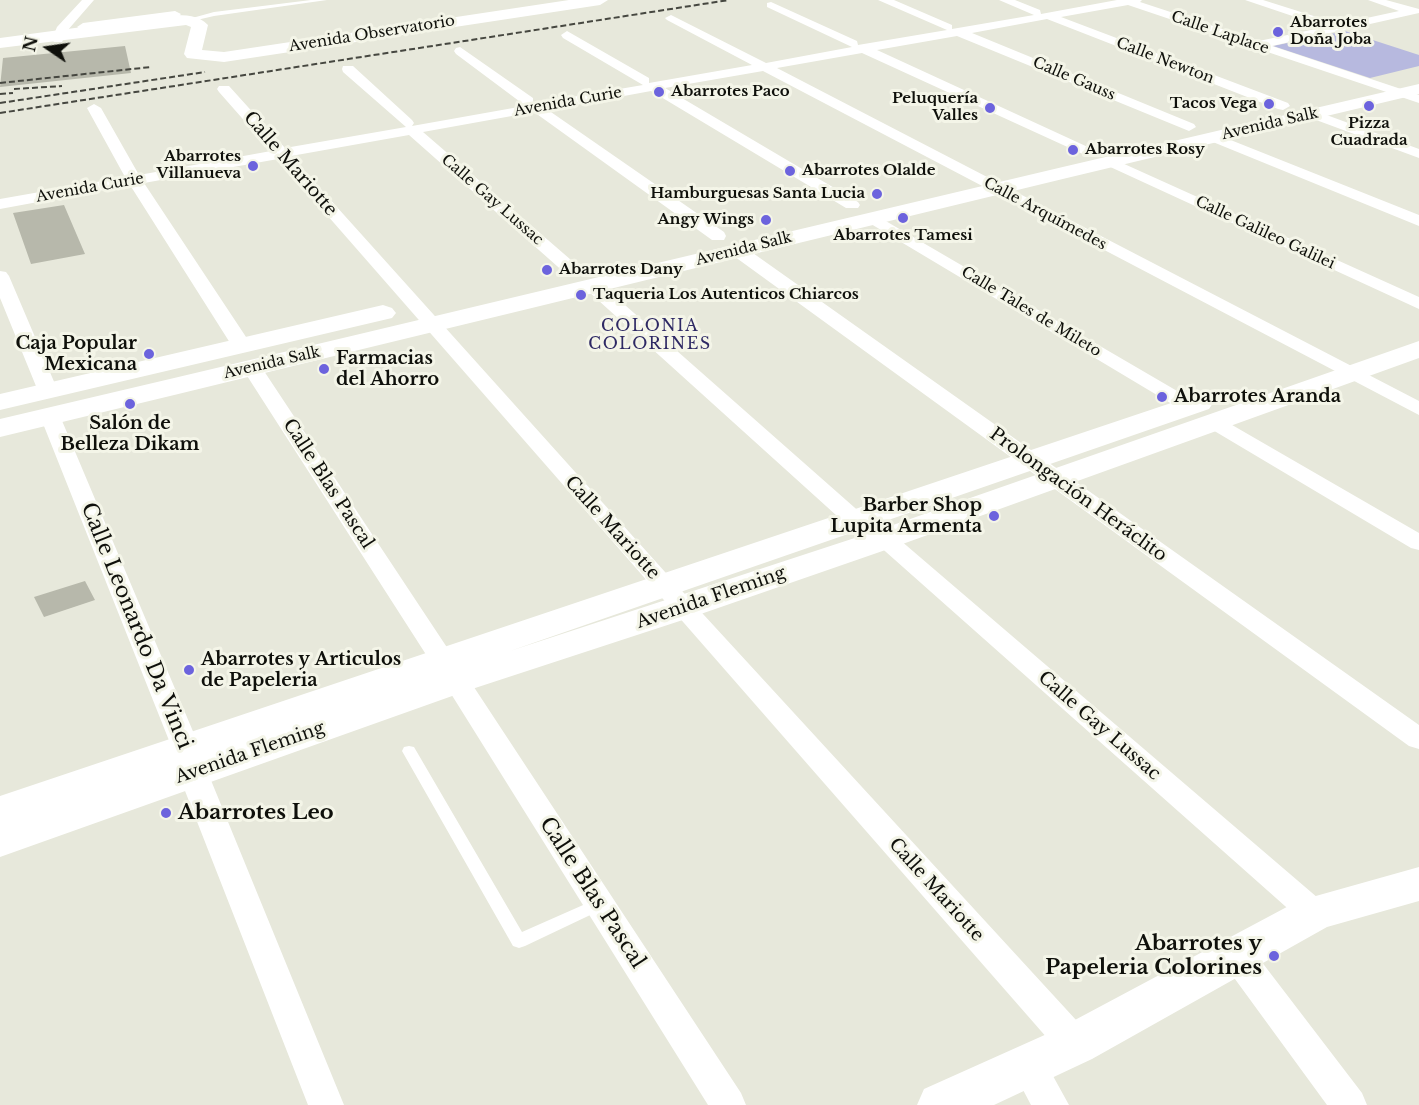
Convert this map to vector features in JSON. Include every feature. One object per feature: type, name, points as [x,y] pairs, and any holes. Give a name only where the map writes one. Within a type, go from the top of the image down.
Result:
[{"type":"main road","name":"Avenida Observatorio","points":[[178,17],[200,25],[193,54],[224,57],[600,0]]},
{"type":"main road","points":[[0,45],[178,17]]},
{"type":"main road","name":"Avenida Salk","points":[[0,428],[433,325],[598,271],[718,236],[1419,74]]},
{"type":"main road","name":"Avenida Salk","points":[[561,272],[598,271],[737,250],[1213,137],[1413,94]]},
{"type":"main road","name":"Avenida Salk","points":[[0,402],[427,303]]},
{"type":"main road","name":"Avenida Fleming","points":[[673,597],[855,520],[1042,469],[1337,367],[1419,328]]},
{"type":"main road","name":"Avenida Fleming","points":[[1337,367],[1419,349]]},
{"type":"main road","name":"Avenida Fleming","points":[[0,812],[190,760],[673,597],[885,539],[1042,469]]},
{"type":"main road","name":"Avenida Fleming","points":[[0,841],[190,760]]},
{"type":"main road","points":[[942,1105],[1040,1086],[1076,1044],[1236,954],[1314,913],[1419,884]]},
{"type":"street","points":[[0,39],[59,35],[88,0]]},
{"type":"street","name":"Calle Gauss","points":[[884,0],[1189,127]]},
{"type":"street","name":"Calle Newton","points":[[1005,0],[1283,106]]},
{"type":"street","name":"Avenida Curie","points":[[1042,14],[1102,0]]},
{"type":"street","name":"Avenida Curie","points":[[0,204],[133,176],[409,126],[1130,0]]},
{"type":"street","name":"Calle Laplace","points":[[1130,0],[1256,45],[1374,84],[1413,94]]},
{"type":"street","points":[[1251,0],[1339,28]]},
{"type":"street","points":[[1374,0],[1417,12]]},
{"type":"street","points":[[771,5],[1085,151]]},
{"type":"street","points":[[1256,45],[1417,12]]},
{"type":"street","name":"Calle Arquímedes","points":[[671,18],[1419,409]]},
{"type":"street","points":[[567,34],[852,205]]},
{"type":"street","points":[[460,51],[718,236]]},
{"type":"street","name":"Calle Gay Lussac","points":[[348,69],[561,272]]},
{"type":"street","name":"Calle Mariotte","points":[[224,89],[278,150],[427,303],[433,325],[673,597],[1076,1044]]},
{"type":"street","points":[[94,108],[133,176],[242,346]]},
{"type":"street","points":[[1313,114],[1419,154]]},
{"type":"street","points":[[1213,137],[1419,221]]},
{"type":"street","name":"Calle Galileo Galilei","points":[[1111,162],[1419,304]]},
{"type":"street","name":"Avenida Curie","points":[[0,195],[133,176]]},
{"type":"street","name":"Calle Tales de Mileto","points":[[872,218],[1419,543]]},
{"type":"street","name":"Prolongación Heráclito","points":[[737,250],[1419,739]]},
{"type":"street","points":[[598,271],[855,520]]},
{"type":"street","points":[[0,276],[48,391]]},
{"type":"street","name":"Calle Blas Pascal","points":[[252,368],[728,1105]]},
{"type":"street","name":"Calle Leonardo Da Vinci","points":[[50,416],[190,760],[326,1105]]},
{"type":"street","name":"Calle Gay Lussac","points":[[885,539],[1314,913]]},
{"type":"street","points":[[1236,954],[1349,1105]]},
{"type":"lane","points":[[178,17],[324,0]]},
{"type":"lane","points":[[409,751],[519,941],[599,904]]},
{"type":"shaded area","points":[[1345,31],[1419,55],[1419,66],[1370,78],[1273,46]]},
{"type":"building","points":[[125,46],[131,73],[0,87],[3,58]]},
{"type":"building","points":[[64,205],[85,254],[31,264],[13,213]]},
{"type":"building","points":[[85,581],[95,600],[44,617],[34,597]]},
{"type":"railway","points":[[0,113],[729,0]]},
{"type":"railway","points":[[0,83],[151,67]]},
{"type":"railway","points":[[0,103],[205,72]]},
{"type":"railway","points":[[14,89],[62,86]]},
{"type":"railway","points":[[0,94],[13,93]]},
{"type":"place","name":"Abarrotes Doña Joba","points":[[1278,32]]},
{"type":"place","name":"Abarrotes Paco","points":[[659,92]]},
{"type":"place","name":"Tacos Vega","points":[[1269,104]]},
{"type":"place","name":"Pizza Cuadrada","points":[[1369,106]]},
{"type":"place","name":"Peluquería Valles","points":[[990,108]]},
{"type":"place","name":"Abarrotes Rosy","points":[[1073,150]]},
{"type":"place","name":"Abarrotes Villanueva","points":[[253,166]]},
{"type":"place","name":"Abarrotes Olalde","points":[[790,171]]},
{"type":"place","name":"Hamburguesas Santa Lucia","points":[[877,194]]},
{"type":"place","name":"Abarrotes Tamesi","points":[[903,218]]},
{"type":"place","name":"Angy Wings","points":[[766,220]]},
{"type":"place","name":"Abarrotes Dany","points":[[547,270]]},
{"type":"place","name":"Taqueria Los Autenticos Chiarcos","points":[[581,295]]},
{"type":"place","name":"Caja Popular Mexicana","points":[[149,354]]},
{"type":"place","name":"Farmacias del Ahorro","points":[[324,369]]},
{"type":"place","name":"Abarrotes Aranda","points":[[1162,397]]},
{"type":"place","name":"Salón de Belleza Dikam","points":[[130,404]]},
{"type":"place","name":"Barber Shop Lupita Armenta","points":[[994,516]]},
{"type":"place","name":"Abarrotes y Articulos de Papeleria","points":[[189,670]]},
{"type":"place","name":"Abarrotes Leo","points":[[166,813]]},
{"type":"place","name":"Abarrotes y Papeleria Colorines","points":[[1274,956]]},
{"type":"district","name":"COLONIA COLORINES","points":[[650,335]]}]
